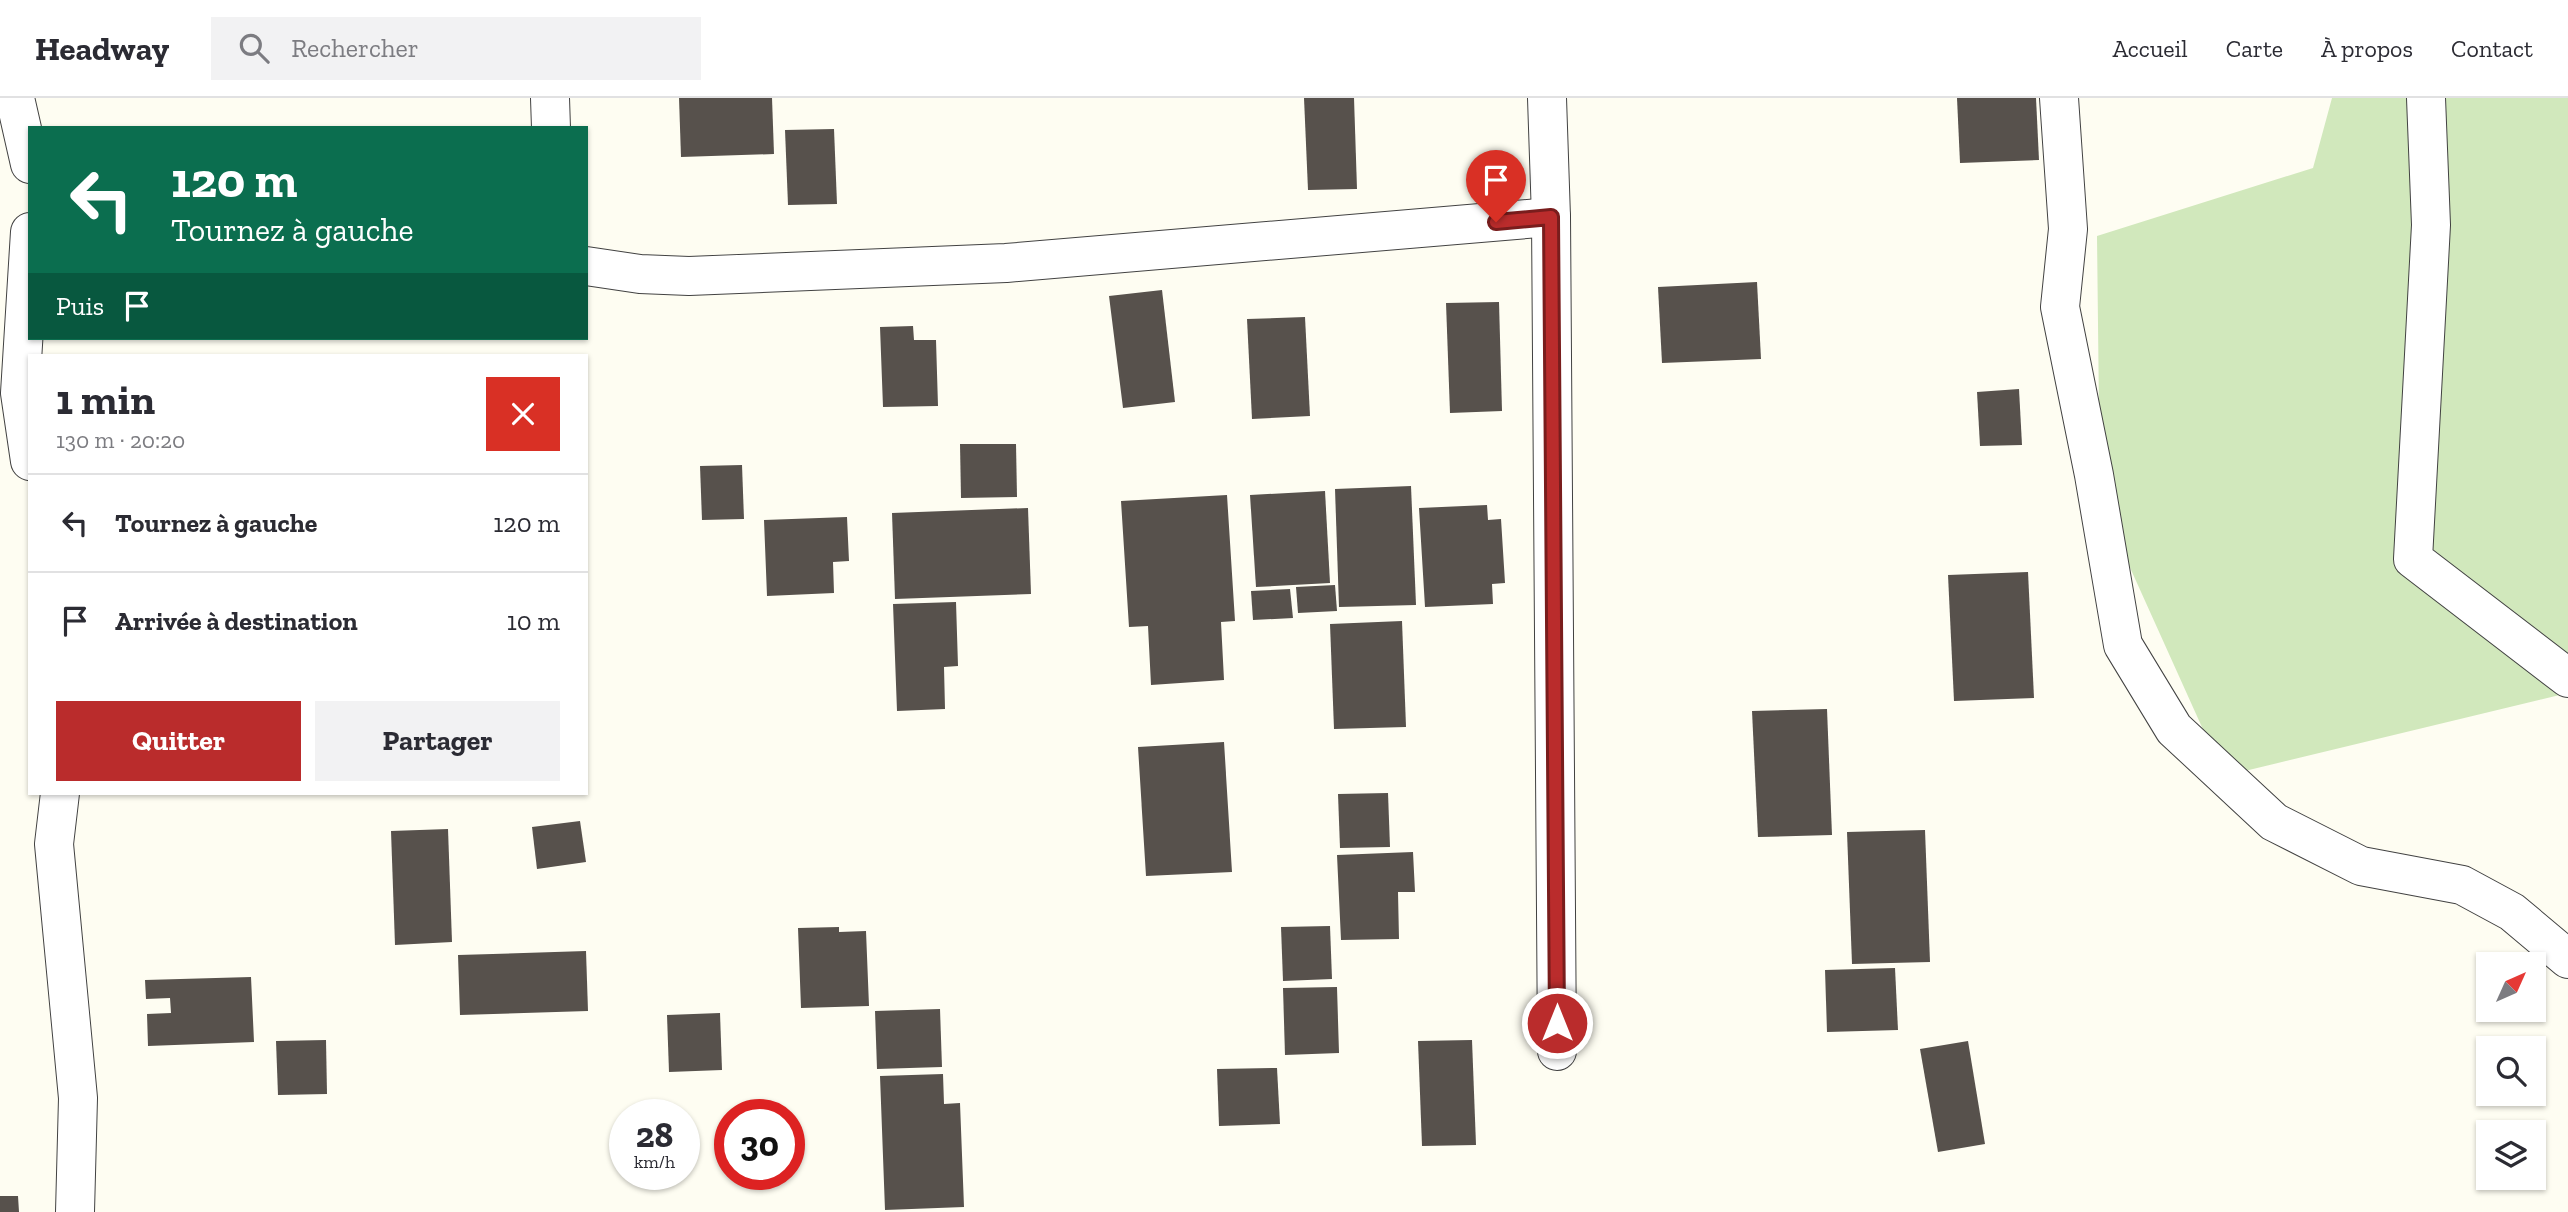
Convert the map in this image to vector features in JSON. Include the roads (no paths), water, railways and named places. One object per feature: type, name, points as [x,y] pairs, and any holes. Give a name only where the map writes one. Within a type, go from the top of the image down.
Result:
[{"type":"street","points":[[15,98],[28,155]]},
{"type":"street","points":[[550,98],[551,126]]},
{"type":"street","points":[[1547,98],[1551,217],[1557,1051]]},
{"type":"street","points":[[2059,98],[2068,229],[2060,307],[2094,475],[2123,645],[2174,729],[2274,822],[2361,866],[2462,886],[2512,912],[2568,960]]},
{"type":"street","points":[[2426,98],[2431,225],[2413,559],[2568,678]]},
{"type":"street","points":[[588,266],[640,274],[689,276],[1006,262],[1551,217]]},
{"type":"street","points":[[28,264],[20,393],[28,447]]},
{"type":"street","points":[[60,795],[54,844],[78,1098],[75,1212]]}]
